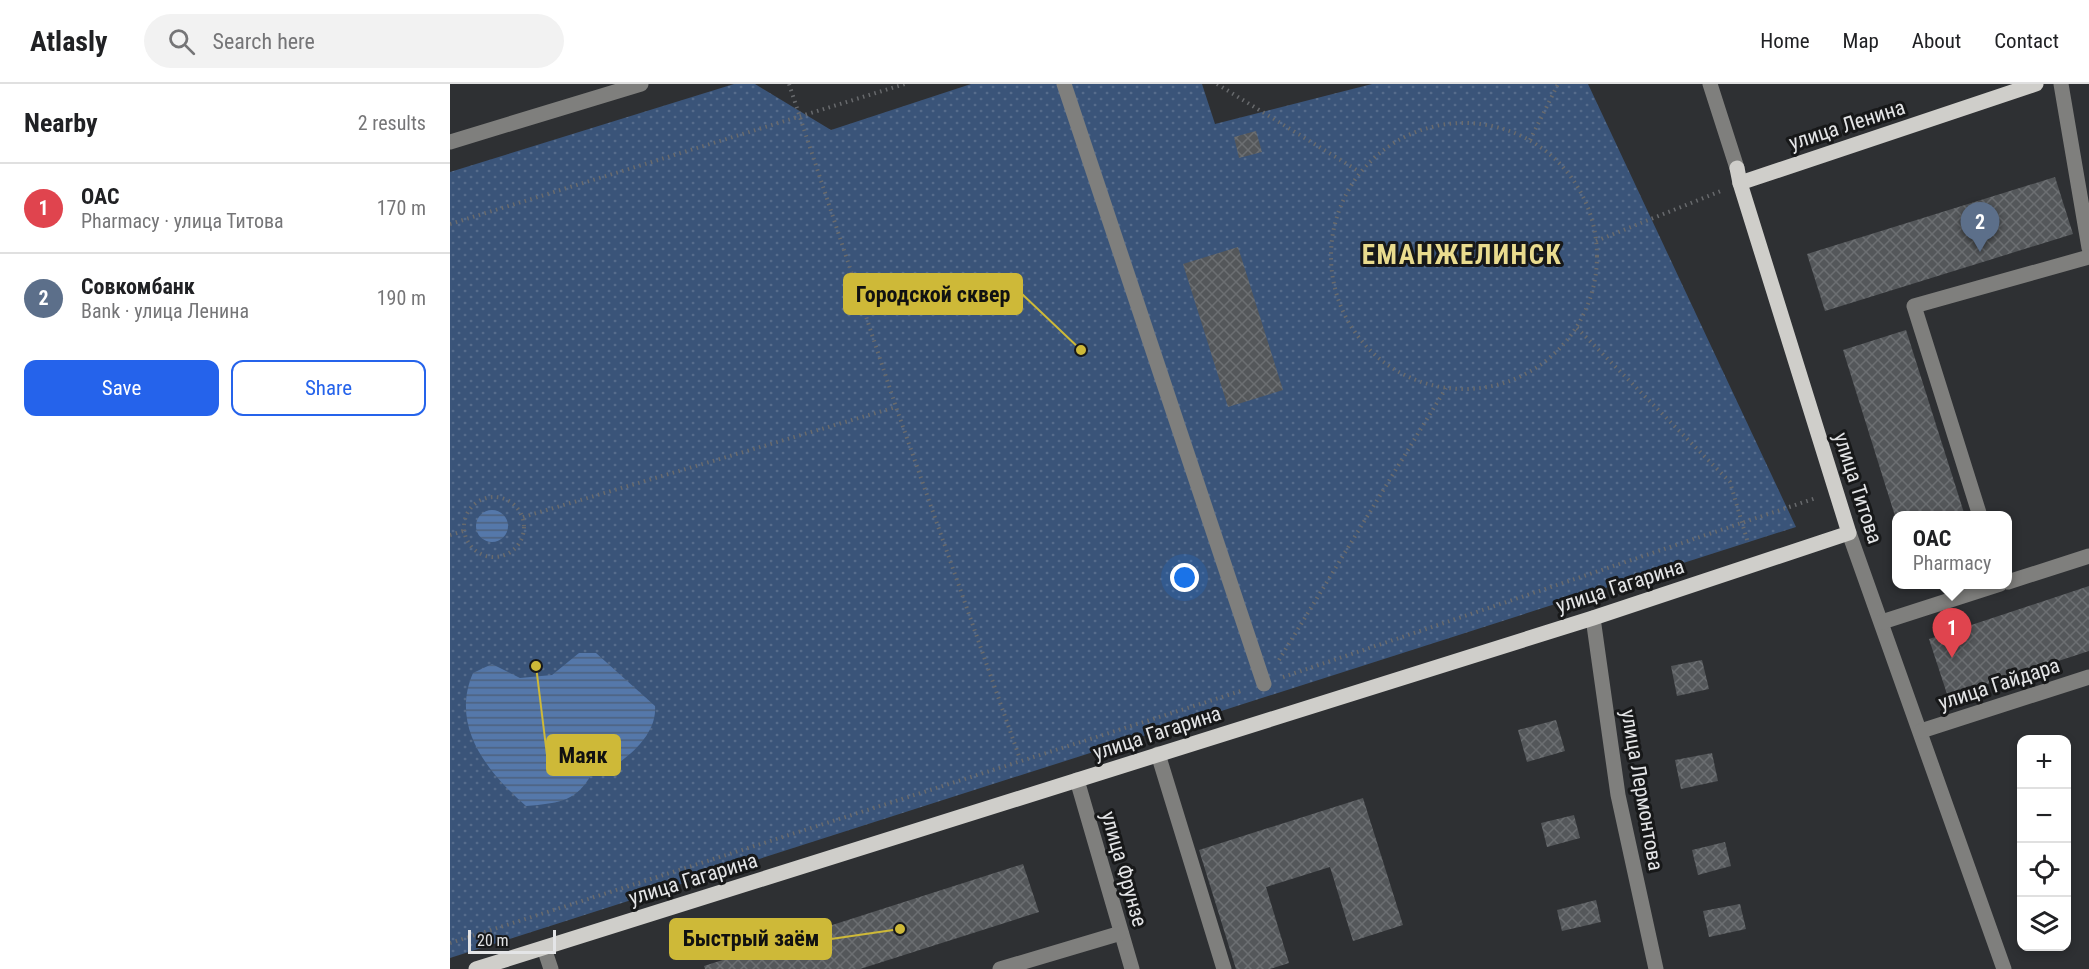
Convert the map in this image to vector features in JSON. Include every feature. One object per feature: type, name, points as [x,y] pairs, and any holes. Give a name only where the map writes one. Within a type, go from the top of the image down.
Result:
[{"type":"main road","name":"улица Ленина","points":[[1738,175],[2036,84]]},
{"type":"main road","name":"улица Титова","points":[[1738,175],[1849,532]]},
{"type":"main road","name":"улица Гагарина","points":[[476,969],[1593,618],[1849,532]]},
{"type":"street","points":[[450,142],[641,84]]},
{"type":"street","points":[[1064,84],[1264,684]]},
{"type":"street","name":"улица Титова","points":[[1710,84],[1738,175]]},
{"type":"street","points":[[2061,84],[2089,248]]},
{"type":"street","points":[[1978,511],[1914,306],[2089,257]]},
{"type":"street","name":"улица Титова","points":[[1849,532],[1922,730],[2004,969]]},
{"type":"street","points":[[2012,580],[2089,556]]},
{"type":"street","points":[[1882,622],[1988,589]]},
{"type":"street","name":"улица Лермонтова","points":[[1593,618],[1618,795],[1656,969]]},
{"type":"street","name":"улица Гайдара","points":[[1922,730],[2089,677]]},
{"type":"street","points":[[1158,754],[1224,969]]},
{"type":"street","name":"улица Фрунзе","points":[[1077,780],[1132,969]]},
{"type":"street","points":[[1000,969],[1121,933]]},
{"type":"street","points":[[544,948],[551,969]]},
{"type":"path","points":[[789,84],[896,407],[1020,759]]},
{"type":"path","points":[[450,224],[905,84]]},
{"type":"path","points":[[1217,84],[1360,172]]},
{"type":"path","points":[[1530,140],[1558,84]]},
{"type":"path","points":[[1470,122],[1501,127],[1530,140],[1555,158],[1575,182],[1589,210],[1596,241],[1597,266],[1592,291],[1577,327],[1551,357],[1528,373],[1502,384],[1474,389],[1446,388],[1416,380],[1388,366],[1365,345],[1347,319],[1335,290],[1331,259],[1334,228],[1344,198],[1360,172],[1391,144],[1409,134],[1439,124],[1470,122]]},
{"type":"path","points":[[1596,241],[1738,175]]},
{"type":"path","points":[[1577,327],[1730,482],[1743,521],[1753,564]]},
{"type":"path","points":[[1264,684],[1446,388]]},
{"type":"path","points":[[523,517],[896,407]]},
{"type":"path","points":[[450,943],[1020,759],[1264,684],[1837,491]]},
{"type":"path","points":[[487,497],[509,500],[523,517],[524,529],[521,542],[513,551],[501,557],[488,557],[477,552],[468,543],[463,531],[468,509],[476,501],[487,497]]},
{"type":"path","points":[[450,535],[463,531]]},
{"type":"shaded area","points":[[734,84],[755,84],[831,130],[971,84],[1202,84],[1215,124],[1372,84],[1588,84],[1796,527],[450,958],[450,172]]},
{"type":"shaded area","points":[[492,510],[503,515],[508,526],[503,537],[492,542],[481,537],[476,526],[481,515]]},
{"type":"shaded area","points":[[579,653],[596,653],[655,706],[653,723],[644,739],[631,753],[615,765],[594,770],[588,781],[574,795],[558,802],[526,806],[498,778],[476,747],[469,729],[466,711],[467,693],[473,673],[492,664],[520,678],[552,675]]},
{"type":"building","points":[[1256,131],[1262,152],[1239,158],[1234,137]]},
{"type":"building","points":[[2055,177],[2073,234],[1825,311],[1807,254]]},
{"type":"building","points":[[1238,247],[1283,390],[1228,407],[1183,264]]},
{"type":"building","points":[[1906,330],[1963,511],[1893,511],[1843,350]]},
{"type":"building","points":[[2089,586],[2089,651],[1948,697],[1929,639]]},
{"type":"building","points":[[1702,660],[1709,689],[1677,696],[1671,666]]},
{"type":"building","points":[[1556,720],[1565,751],[1527,762],[1518,730]]},
{"type":"building","points":[[1712,753],[1718,781],[1681,789],[1675,760]]},
{"type":"building","points":[[1363,798],[1403,925],[1353,941],[1330,867],[1266,887],[1289,963],[1270,969],[1236,969],[1199,850]]},
{"type":"building","points":[[1574,815],[1580,838],[1547,847],[1541,823]]},
{"type":"building","points":[[1725,842],[1731,866],[1698,875],[1692,850]]},
{"type":"building","points":[[1023,864],[1039,912],[860,969],[705,969],[704,966]]},
{"type":"building","points":[[1596,900],[1601,922],[1562,931],[1557,910]]},
{"type":"building","points":[[1740,904],[1746,929],[1709,937],[1703,911]]},
{"type":"place","name":"Совкомбанк","points":[[1980,252]]},
{"type":"place","name":"Городской сквер","points":[[1081,350]]},
{"type":"place","name":"ОАС","points":[[1952,658]]},
{"type":"place","name":"Маяк","points":[[536,666]]},
{"type":"place","name":"Быстрый заём","points":[[900,929]]},
{"type":"district","name":"ЕМАНЖЕЛИНСК","points":[[1462,255]]}]
